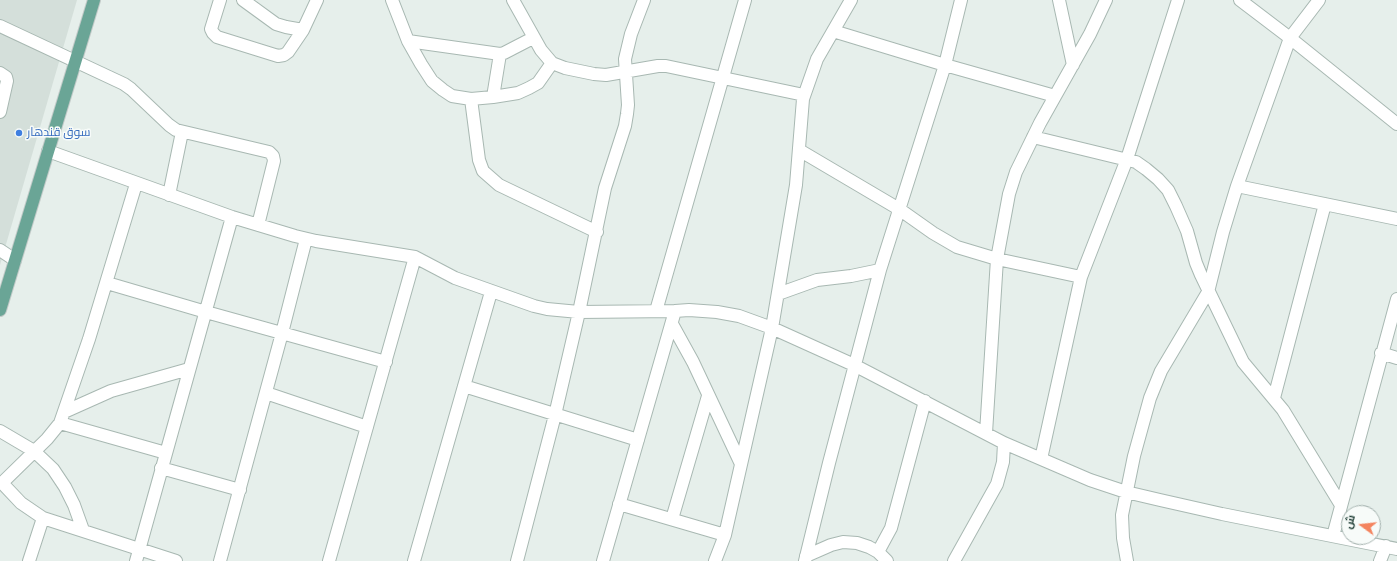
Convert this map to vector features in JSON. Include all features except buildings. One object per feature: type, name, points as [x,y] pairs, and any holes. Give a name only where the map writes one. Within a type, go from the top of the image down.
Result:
[{"type":"main road","points":[[0,310],[94,0]]},
{"type":"street","points":[[220,0],[211,29],[212,33],[217,37],[278,56],[284,55],[288,52],[303,30],[317,0]]},
{"type":"street","points":[[243,0],[276,24],[303,30]]},
{"type":"street","points":[[392,0],[408,41],[432,81],[452,96],[471,99],[518,93],[538,83],[552,63]]},
{"type":"street","points":[[513,0],[541,50],[552,63],[566,68],[606,75],[666,66],[804,95]]},
{"type":"street","points":[[517,561],[555,415],[579,312],[605,188],[627,114],[625,59],[628,44],[644,0]]},
{"type":"street","points":[[656,311],[746,0]]},
{"type":"street","points":[[715,561],[725,535],[772,328],[795,192],[804,95],[817,59],[851,0]]},
{"type":"street","points":[[806,559],[854,365],[880,270],[944,65],[961,0]]},
{"type":"street","points":[[1059,0],[1073,65]]},
{"type":"street","points":[[986,433],[997,260],[1009,194],[1016,172],[1033,137],[1090,34],[1106,0]]},
{"type":"street","points":[[1041,459],[1081,277],[1127,159],[1178,0]]},
{"type":"street","points":[[1240,0],[1397,124]]},
{"type":"street","points":[[1127,561],[1122,522],[1126,492],[1150,398],[1162,371],[1208,292],[1223,232],[1237,186],[1290,38],[1319,0]]},
{"type":"street","points":[[0,26],[124,84],[169,125],[182,132],[269,152],[273,156],[274,161],[258,225]]},
{"type":"street","points":[[833,31],[944,65],[1055,96]]},
{"type":"street","points":[[408,41],[500,54],[534,38]]},
{"type":"street","points":[[493,97],[500,54]]},
{"type":"street","points":[[0,73],[6,77],[7,81],[0,112]]},
{"type":"street","points":[[471,99],[479,160],[483,171],[499,185],[596,232]]},
{"type":"street","points":[[169,195],[182,132]]},
{"type":"street","points":[[1033,137],[1136,162],[1146,168],[1168,190],[1187,231],[1196,263],[1208,292],[1243,362],[1274,398],[1292,424],[1341,505]]},
{"type":"street","points":[[799,150],[899,209],[933,233],[957,247],[997,260],[1081,277]]},
{"type":"street","points":[[48,151],[136,184],[232,217],[306,239],[416,257],[455,278],[492,292],[547,309],[579,312],[689,310],[727,313],[739,316],[772,328],[854,365],[1004,443],[1090,480],[1126,492],[1222,514],[1392,548]]},
{"type":"street","points":[[136,184],[107,283],[62,417],[47,439],[1,482],[21,503],[42,518],[176,561]]},
{"type":"street","points":[[1237,186],[1397,219]]},
{"type":"street","points":[[1274,398],[1325,204]]},
{"type":"street","points":[[136,561],[232,217]]},
{"type":"street","points":[[220,561],[306,239]]},
{"type":"street","points":[[0,250],[15,260]]},
{"type":"street","points":[[329,561],[416,257]]},
{"type":"street","points":[[778,294],[817,280],[851,276],[880,270]]},
{"type":"street","points":[[107,283],[386,362]]},
{"type":"street","points":[[414,561],[492,292]]},
{"type":"street","points":[[1333,536],[1381,353],[1397,299]]},
{"type":"street","points":[[603,561],[676,310]]},
{"type":"street","points":[[672,324],[690,355],[741,464]]},
{"type":"street","points":[[1381,353],[1397,358]]},
{"type":"street","points":[[62,417],[111,391],[189,369]]},
{"type":"street","points":[[464,386],[638,440]]},
{"type":"street","points":[[266,393],[367,427]]},
{"type":"street","points":[[672,519],[708,396]]},
{"type":"street","points":[[878,552],[892,528],[925,401]]},
{"type":"street","points":[[62,417],[166,453]]},
{"type":"street","points":[[0,431],[34,451],[53,469],[65,487],[74,505],[83,530]]},
{"type":"street","points":[[954,561],[996,484],[1003,462],[1004,443]]},
{"type":"street","points":[[161,468],[240,490]]},
{"type":"street","points":[[619,504],[725,535]]},
{"type":"street","points":[[29,561],[42,518]]},
{"type":"street","points":[[806,559],[831,545],[843,542],[858,543],[870,547],[878,552],[887,561]]},
{"type":"street","points":[[1380,561],[1392,548]]},
{"type":"shaded area","name":"سوق قندهار","points":[[0,0],[77,0],[0,265]]},
{"type":"place","name":"سوق قندهار","points":[[19,133]]}]
